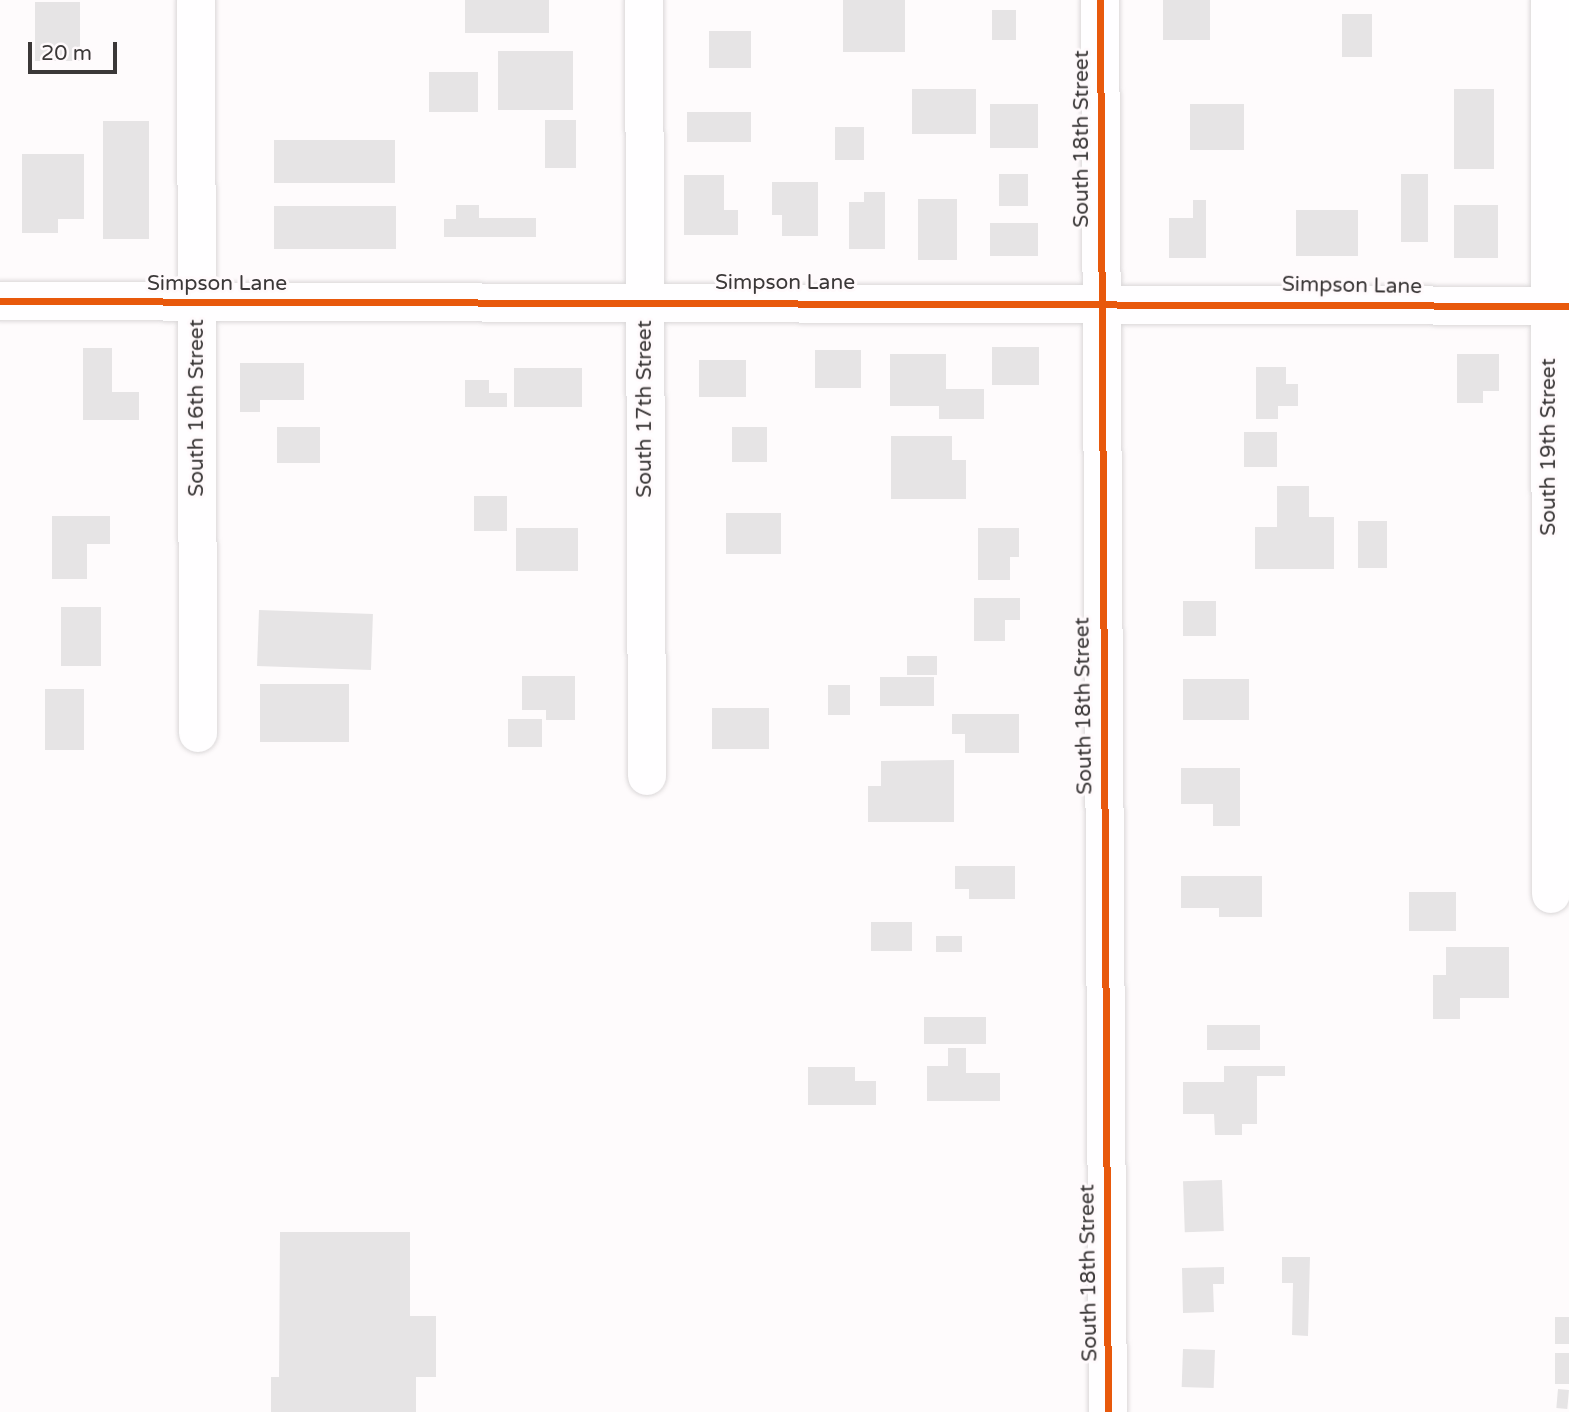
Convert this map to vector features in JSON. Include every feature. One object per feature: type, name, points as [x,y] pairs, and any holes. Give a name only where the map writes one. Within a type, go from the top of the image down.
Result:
[{"type":"street","name":"South 16th Street","points":[[196,0],[198,733]]},
{"type":"street","name":"South 17th Street","points":[[644,0],[647,776]]},
{"type":"street","name":"South 18th Street","points":[[1100,0],[1098,302],[1108,1412]]},
{"type":"street","name":"South 19th Street","points":[[1550,0],[1559,306],[1551,894]]},
{"type":"street","name":"Simpson Lane","points":[[0,301],[645,300],[1559,306]]},
{"type":"building","points":[[465,0],[549,0],[549,33],[465,33]]},
{"type":"building","points":[[843,0],[905,0],[905,52],[843,52]]},
{"type":"building","points":[[1163,0],[1210,0],[1210,40],[1163,40]]},
{"type":"building","points":[[35,2],[80,2],[80,61],[35,61]]},
{"type":"building","points":[[992,10],[1016,10],[1016,40],[992,40]]},
{"type":"building","points":[[1342,14],[1372,14],[1372,57],[1342,57]]},
{"type":"building","points":[[709,31],[751,31],[751,68],[709,68]]},
{"type":"building","points":[[498,51],[573,51],[573,110],[498,110]]},
{"type":"building","points":[[429,72],[478,72],[478,112],[429,112]]},
{"type":"building","points":[[912,89],[976,89],[976,134],[912,134]]},
{"type":"building","points":[[1454,89],[1494,89],[1494,169],[1454,169]]},
{"type":"building","points":[[990,104],[1038,104],[1038,148],[990,148]]},
{"type":"building","points":[[1190,104],[1244,104],[1244,150],[1190,150]]},
{"type":"building","points":[[687,112],[751,112],[751,142],[687,142]]},
{"type":"building","points":[[545,120],[576,120],[576,168],[545,168]]},
{"type":"building","points":[[103,121],[149,121],[149,239],[103,239]]},
{"type":"building","points":[[835,127],[864,127],[864,160],[835,160]]},
{"type":"building","points":[[274,140],[395,140],[395,183],[274,183]]},
{"type":"building","points":[[22,154],[84,154],[84,219],[58,219],[58,233],[22,233]]},
{"type":"building","points":[[999,174],[1028,174],[1028,206],[999,206]]},
{"type":"building","points":[[1401,174],[1428,174],[1428,242],[1401,242]]},
{"type":"building","points":[[684,175],[724,175],[724,210],[738,210],[738,235],[684,235]]},
{"type":"building","points":[[772,182],[818,182],[818,236],[782,236],[782,215],[772,215]]},
{"type":"building","points":[[864,192],[885,192],[885,249],[849,249],[849,202],[864,202]]},
{"type":"building","points":[[918,199],[957,199],[957,260],[918,260]]},
{"type":"building","points":[[1193,200],[1206,200],[1206,258],[1169,258],[1169,218],[1193,218]]},
{"type":"building","points":[[456,205],[479,205],[479,218],[536,218],[536,237],[444,237],[444,219],[456,219]]},
{"type":"building","points":[[1454,205],[1498,205],[1498,258],[1454,258]]},
{"type":"building","points":[[274,206],[396,206],[396,249],[274,249]]},
{"type":"building","points":[[1296,210],[1358,210],[1358,256],[1296,256]]},
{"type":"building","points":[[990,223],[1038,223],[1038,256],[990,256]]},
{"type":"building","points":[[992,347],[1039,347],[1039,385],[992,385]]},
{"type":"building","points":[[83,348],[112,348],[112,392],[139,392],[139,420],[83,420]]},
{"type":"building","points":[[815,350],[861,350],[861,388],[815,388]]},
{"type":"building","points":[[890,354],[946,354],[946,389],[984,389],[984,419],[939,419],[939,406],[890,406]]},
{"type":"building","points":[[1457,354],[1499,354],[1499,391],[1483,391],[1483,403],[1457,403]]},
{"type":"building","points":[[699,360],[746,360],[746,397],[699,397]]},
{"type":"building","points":[[240,363],[304,363],[304,400],[260,400],[260,412],[240,412]]},
{"type":"building","points":[[1256,367],[1286,367],[1286,384],[1298,384],[1298,406],[1278,406],[1278,419],[1256,419]]},
{"type":"building","points":[[514,368],[582,368],[582,407],[514,407]]},
{"type":"building","points":[[465,380],[489,380],[489,393],[507,393],[507,407],[465,407]]},
{"type":"building","points":[[277,427],[320,427],[320,463],[277,463]]},
{"type":"building","points":[[732,427],[767,427],[767,462],[732,462]]},
{"type":"building","points":[[1244,432],[1277,432],[1277,467],[1244,467]]},
{"type":"building","points":[[891,436],[952,436],[952,460],[966,460],[966,499],[891,499]]},
{"type":"building","points":[[1277,486],[1309,486],[1309,517],[1334,517],[1334,569],[1255,569],[1255,527],[1277,527]]},
{"type":"building","points":[[474,496],[507,496],[507,531],[474,531]]},
{"type":"building","points":[[726,513],[781,513],[781,554],[726,554]]},
{"type":"building","points":[[52,516],[110,516],[110,544],[87,544],[87,579],[52,579]]},
{"type":"building","points":[[1358,521],[1387,521],[1387,568],[1358,568]]},
{"type":"building","points":[[516,528],[578,528],[578,571],[516,571]]},
{"type":"building","points":[[978,528],[1019,528],[1019,557],[1010,557],[1010,580],[978,580]]},
{"type":"building","points":[[974,598],[1020,598],[1020,620],[1005,620],[1005,641],[974,641]]},
{"type":"building","points":[[1183,601],[1216,601],[1216,636],[1183,636]]},
{"type":"building","points":[[61,607],[101,607],[101,666],[61,666]]},
{"type":"building","points":[[259,610],[373,614],[371,670],[257,666]]},
{"type":"building","points":[[907,656],[937,656],[937,675],[907,675]]},
{"type":"building","points":[[522,676],[575,676],[575,720],[546,720],[546,710],[522,710]]},
{"type":"building","points":[[880,677],[934,677],[934,706],[880,706]]},
{"type":"building","points":[[1183,679],[1249,679],[1249,720],[1183,720]]},
{"type":"building","points":[[260,684],[349,684],[349,742],[260,742]]},
{"type":"building","points":[[828,685],[850,685],[850,715],[828,715]]},
{"type":"building","points":[[45,689],[84,689],[84,750],[45,750]]},
{"type":"building","points":[[712,708],[769,708],[769,749],[712,749]]},
{"type":"building","points":[[952,714],[1019,714],[1019,753],[965,753],[965,734],[952,734]]},
{"type":"building","points":[[508,719],[542,719],[542,747],[508,747]]},
{"type":"building","points":[[954,760],[954,822],[868,822],[868,786],[881,786],[881,761]]},
{"type":"building","points":[[1181,768],[1240,768],[1240,826],[1213,826],[1213,804],[1181,804]]},
{"type":"building","points":[[955,866],[1015,866],[1015,899],[969,899],[969,889],[955,889]]},
{"type":"building","points":[[1181,876],[1262,876],[1262,917],[1219,917],[1219,908],[1181,908]]},
{"type":"building","points":[[1409,892],[1456,892],[1456,931],[1409,931]]},
{"type":"building","points":[[871,922],[912,922],[912,951],[871,951]]},
{"type":"building","points":[[936,936],[962,936],[962,952],[936,952]]},
{"type":"building","points":[[1446,947],[1509,947],[1509,998],[1460,998],[1460,1019],[1433,1019],[1433,975],[1446,975]]},
{"type":"building","points":[[924,1017],[986,1017],[986,1044],[924,1044]]},
{"type":"building","points":[[1207,1025],[1260,1025],[1260,1050],[1207,1050]]},
{"type":"building","points":[[948,1048],[966,1048],[966,1073],[1000,1073],[1000,1101],[927,1101],[927,1066],[948,1066]]},
{"type":"building","points":[[1224,1066],[1285,1066],[1285,1076],[1257,1076],[1257,1124],[1242,1124],[1242,1135],[1215,1135],[1214,1114],[1183,1114],[1183,1082],[1224,1082]]},
{"type":"building","points":[[808,1067],[855,1067],[855,1081],[876,1081],[876,1105],[808,1105]]},
{"type":"building","points":[[1222,1180],[1224,1231],[1185,1232],[1183,1181]]},
{"type":"building","points":[[280,1232],[410,1232],[410,1316],[436,1316],[436,1377],[416,1377],[416,1412],[271,1412],[271,1377],[279,1377]]},
{"type":"building","points":[[1282,1257],[1310,1257],[1308,1336],[1292,1335],[1293,1283],[1282,1283]]},
{"type":"building","points":[[1224,1267],[1224,1284],[1213,1284],[1214,1312],[1183,1313],[1182,1268]]},
{"type":"building","points":[[1555,1317],[1569,1317],[1569,1344],[1555,1344]]},
{"type":"building","points":[[1183,1349],[1215,1350],[1214,1388],[1182,1387]]},
{"type":"building","points":[[1555,1353],[1569,1353],[1569,1384],[1555,1384]]},
{"type":"building","points":[[1558,1389],[1569,1390],[1567,1409],[1556,1408]]},
{"type":"cycle path","points":[[1100,0],[1108,1412]]},
{"type":"cycle path","points":[[0,301],[1569,306]]}]
